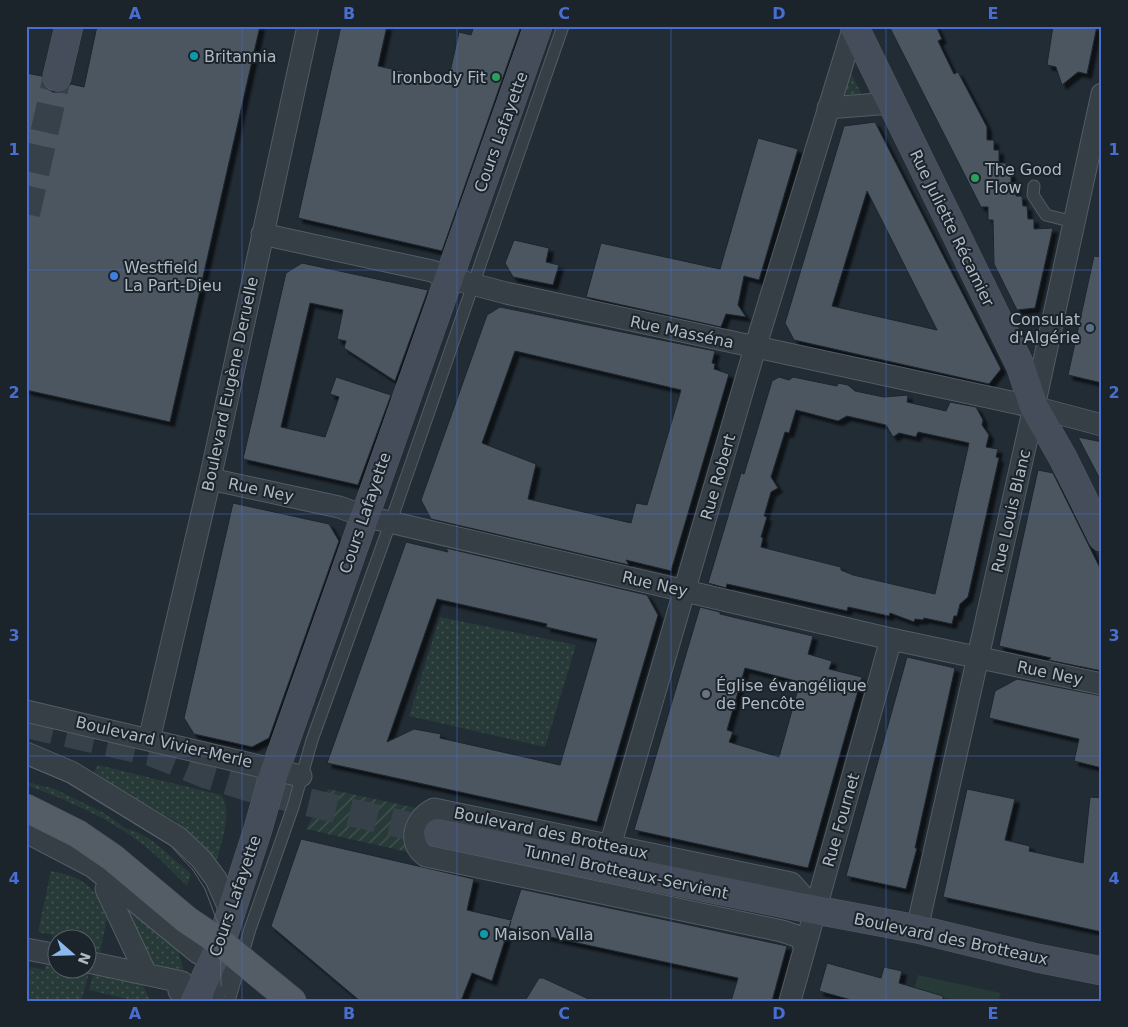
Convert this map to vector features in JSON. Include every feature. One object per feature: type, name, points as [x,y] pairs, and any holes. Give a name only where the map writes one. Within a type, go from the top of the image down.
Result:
[{"type":"main road","points":[[57,77],[69,26]]},
{"type":"main road","name":"Cours Lafayette","points":[[187,996],[234,957],[240,921],[275,769],[364,516],[460,281],[538,26]]},
{"type":"main road","name":"Rue Juliette Récamier","points":[[854,26],[1020,365],[1034,407],[1063,458],[1102,537]]},
{"type":"main road","points":[[26,808],[78,834],[113,858],[187,920],[292,1001]]},
{"type":"main road","name":"Tunnel Brotteaux-Servient","points":[[438,833],[815,910]]},
{"type":"main road","name":"Boulevard des Brotteaux","points":[[815,910],[917,929],[1028,956],[1102,971]]},
{"type":"street","name":"Boulevard Eugène Deruelle","points":[[149,740],[210,479],[308,26]]},
{"type":"street","name":"Rue Robert","points":[[610,846],[755,348],[854,26]]},
{"type":"street","name":"Rue Louis Blanc","points":[[917,929],[979,658],[1102,94]]},
{"type":"street","points":[[828,108],[892,102]]},
{"type":"street","name":"Rue Masséna","points":[[262,234],[432,271],[460,281],[755,348],[1034,407],[1102,426]]},
{"type":"street","name":"Rue Ney","points":[[210,479],[339,507],[364,516],[891,639],[1102,684]]},
{"type":"street","name":"Rue Fournet","points":[[790,1001],[891,639]]},
{"type":"street","name":"Boulevard Vivier-Merle","points":[[26,711],[301,776]]},
{"type":"street","points":[[26,753],[71,772],[179,838],[201,859],[216,879],[240,921]]},
{"type":"street","name":"Boulevard des Brotteaux","points":[[805,947],[803,941],[797,936],[782,931],[426,856],[417,850],[414,842],[421,816],[434,809],[791,883],[815,910]]},
{"type":"street","points":[[26,832],[73,855],[111,880],[198,953],[234,957]]},
{"type":"street","points":[[111,880],[106,889],[146,974]]},
{"type":"street","points":[[30,950],[48,953]]},
{"type":"street","points":[[98,964],[182,982],[187,996]]},
{"type":"lane","points":[[240,921],[301,776],[318,722],[391,521],[460,281],[563,26]]},
{"type":"lane","points":[[1034,186],[1033,195],[1046,216],[1074,222]]},
{"type":"lane","points":[[217,1001],[234,957]]},
{"type":"lane","points":[[229,1001],[234,957]]},
{"type":"green space","points":[[849,69],[864,99],[839,101]]},
{"type":"green space","points":[[440,617],[576,645],[545,747],[409,716]]},
{"type":"green space","points":[[98,765],[221,795],[225,802],[226,819],[216,864],[194,838],[175,821],[93,774]]},
{"type":"green space","points":[[26,782],[55,789],[104,813],[127,829],[137,832],[154,842],[191,874],[187,886],[151,851],[131,836],[73,804],[26,785]]},
{"type":"green space","points":[[328,789],[421,809],[412,853],[306,829]]},
{"type":"green space","points":[[51,871],[72,876],[86,884],[103,904],[108,914],[100,952],[98,952],[98,930],[48,930],[48,934],[38,932]]},
{"type":"green space","points":[[118,900],[178,950],[184,972],[148,963]]},
{"type":"green space","points":[[46,964],[48,965],[48,980],[87,980],[81,1001],[26,1001],[26,984],[30,967],[44,970]]},
{"type":"green space","points":[[98,975],[143,985],[150,1001],[136,1001],[89,990],[92,980],[98,980]]},
{"type":"green space","points":[[918,975],[1001,993],[998,1001],[911,1001]]},
{"type":"building","name":"Westfield La Part-Dieu","points":[[97,26],[260,26],[170,422],[26,390],[26,73],[42,76],[46,88],[53,92],[62,92],[71,84],[84,87]]},
{"type":"building","points":[[341,26],[387,26],[378,66],[448,81],[459,32],[471,35],[474,26],[521,26],[442,251],[298,218]]},
{"type":"building","points":[[889,26],[936,26],[942,39],[938,41],[954,74],[958,72],[987,127],[987,140],[994,140],[994,150],[999,150],[999,163],[1006,163],[1006,173],[1011,173],[1011,183],[1015,182],[1016,196],[1022,196],[1023,206],[1027,206],[1028,219],[1034,219],[1034,229],[1053,228],[1035,308],[1017,310],[994,264],[993,220],[988,220],[988,207],[981,207]]},
{"type":"building","points":[[1053,26],[1097,26],[1087,74],[1078,72],[1062,85],[1056,67],[1047,65]]},
{"type":"building","points":[[875,122],[1001,369],[989,384],[794,340],[785,323],[844,126]],"holes":[[[867,191],[937,330],[832,306]]]},
{"type":"building","points":[[758,138],[798,149],[759,280],[744,276],[738,305],[746,317],[726,314],[721,327],[586,297],[601,243],[720,269]]},
{"type":"building","points":[[514,240],[549,248],[546,262],[559,265],[553,285],[513,277],[505,263]]},
{"type":"building","name":"Consulat d'Algérie","points":[[1094,256],[1102,257],[1102,383],[1068,375]]},
{"type":"building","points":[[302,263],[428,290],[395,381],[344,348],[346,341],[337,339],[343,310],[310,303],[281,427],[325,437],[339,397],[330,394],[336,377],[391,395],[358,485],[243,459],[286,273]]},
{"type":"building","points":[[500,307],[715,351],[712,363],[715,364],[714,369],[729,374],[671,571],[626,560],[629,565],[431,519],[421,500],[487,315]],"holes":[[[515,351],[681,390],[647,505],[636,503],[631,523],[528,499],[536,464],[482,443]]]},
{"type":"building","points":[[779,377],[789,380],[793,377],[837,386],[838,383],[848,385],[855,391],[884,397],[908,395],[907,402],[946,411],[950,402],[976,407],[983,420],[982,425],[989,435],[986,447],[998,449],[996,457],[999,458],[968,597],[960,604],[957,616],[954,616],[952,624],[924,618],[923,620],[915,619],[914,622],[890,613],[889,616],[848,607],[847,611],[727,584],[726,588],[708,583],[741,473],[744,474],[772,381]],"holes":[[[796,410],[838,421],[847,416],[886,425],[893,437],[899,433],[916,437],[918,432],[969,443],[935,594],[853,575],[841,570],[841,567],[761,547],[763,538],[761,537],[767,517],[764,516],[771,492],[778,488],[771,477],[785,432],[789,433]]]},
{"type":"building","points":[[1078,437],[1102,442],[1102,483]]},
{"type":"building","points":[[1038,470],[1053,473],[1102,572],[1102,671],[1048,660],[1051,658],[999,646]]},
{"type":"building","points":[[233,503],[329,524],[339,541],[269,738],[252,747],[194,734],[184,718]]},
{"type":"building","points":[[406,542],[448,552],[446,548],[647,595],[658,615],[597,822],[327,763]],"holes":[[[437,599],[547,624],[546,627],[597,639],[560,765],[440,738],[441,734],[414,729],[387,742]]]},
{"type":"building","points":[[700,607],[720,612],[720,614],[813,636],[808,654],[832,661],[829,669],[862,677],[808,868],[634,830]],"holes":[[[745,668],[800,682],[779,757],[729,742],[733,732],[727,730]]]},
{"type":"building","points":[[907,657],[955,668],[915,848],[917,848],[906,889],[846,876]]},
{"type":"building","points":[[1017,679],[1102,696],[1102,768],[1074,761],[1079,739],[989,718],[995,691]]},
{"type":"building","points":[[967,789],[1015,799],[1005,840],[1030,846],[1029,851],[1083,863],[1090,797],[1102,798],[1102,932],[943,897]]},
{"type":"building","points":[[301,839],[474,879],[467,910],[511,920],[521,889],[787,946],[772,1001],[731,1001],[738,978],[509,928],[511,921],[492,981],[472,973],[461,1001],[360,1001],[271,926]]},
{"type":"building","points":[[827,963],[881,978],[884,967],[902,971],[899,983],[943,996],[943,1001],[855,1001],[819,991]]},
{"type":"building","points":[[539,978],[543,978],[593,1001],[525,1001]]},
{"type":"tunnel","points":[[26,214],[57,77]]},
{"type":"tunnel","points":[[26,724],[151,752],[205,774],[261,791],[438,833]]},
{"type":"tram line","points":[[26,765],[69,783],[170,845],[193,870],[205,889],[220,929],[221,986]]},
{"type":"place","name":"Britannia","points":[[194,56]]},
{"type":"place","name":"Ironbody Fit","points":[[496,77]]},
{"type":"place","name":"The Good Flow","points":[[975,178]]},
{"type":"place","name":"Westfield La Part-Dieu","points":[[114,276]]},
{"type":"place","name":"Consulat d'Algérie","points":[[1090,328]]},
{"type":"place","name":"Église évangélique de Pencôte","points":[[706,694]]},
{"type":"place","name":"Maison Valla","points":[[484,934]]}]
